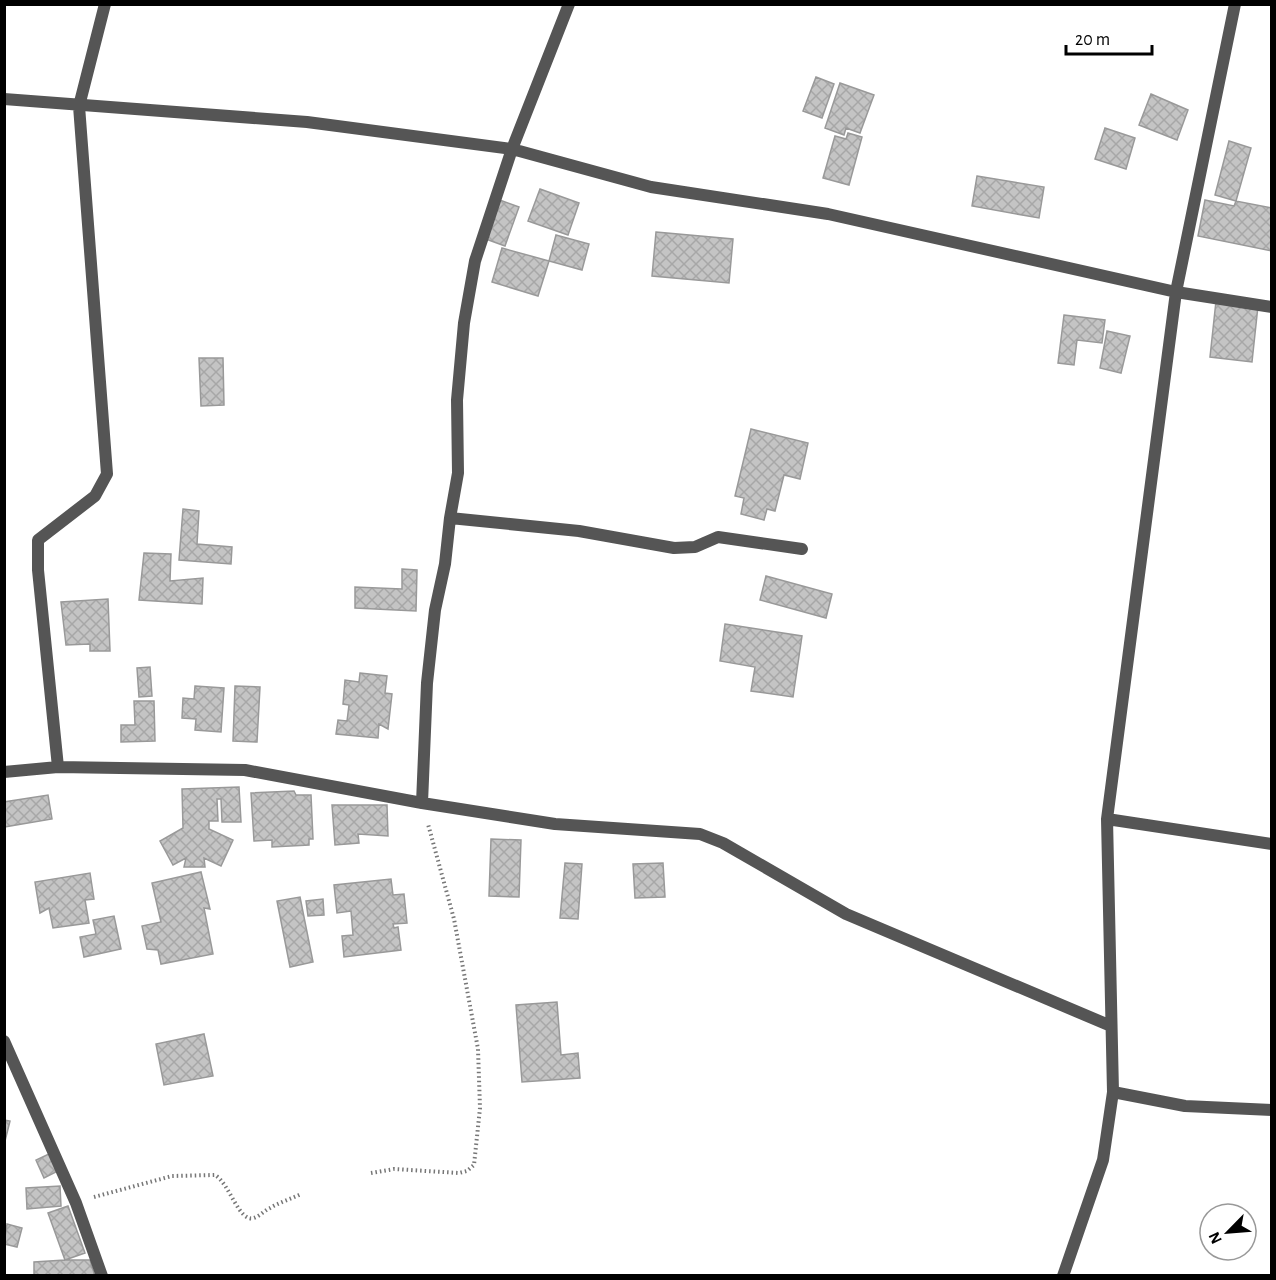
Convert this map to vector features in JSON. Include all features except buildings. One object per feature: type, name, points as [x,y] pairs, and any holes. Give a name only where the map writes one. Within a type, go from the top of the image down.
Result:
[{"type":"street","points":[[57,767],[38,570],[38,540],[95,496],[107,474],[79,106],[105,4]]},
{"type":"street","points":[[422,803],[427,683],[435,610],[445,564],[458,473],[457,400],[464,323],[475,261],[512,149],[569,4]]},
{"type":"street","points":[[1063,1275],[1103,1160],[1113,1092],[1107,819],[1176,292],[1234,4]]},
{"type":"street","points":[[4,99],[306,122],[512,149],[651,187],[828,214],[1176,292],[1272,307]]},
{"type":"street","points":[[450,518],[579,531],[674,548],[694,547],[718,537],[801,549]]},
{"type":"street","points":[[4,772],[57,767],[245,770],[422,803],[555,824],[700,834],[723,843],[846,914],[1111,1026]]},
{"type":"street","points":[[1107,819],[1272,844]]},
{"type":"street","points":[[4,1041],[76,1203],[102,1275]]},
{"type":"street","points":[[1113,1092],[1185,1106],[1272,1110]]},
{"type":"path","points":[[371,1173],[394,1169],[459,1173],[467,1171],[474,1165],[480,1108],[478,1049],[454,920],[422,803]]},
{"type":"path","points":[[76,1203],[172,1176],[189,1175],[215,1175],[220,1178],[242,1215],[249,1218],[254,1218],[271,1207],[301,1194]]}]
